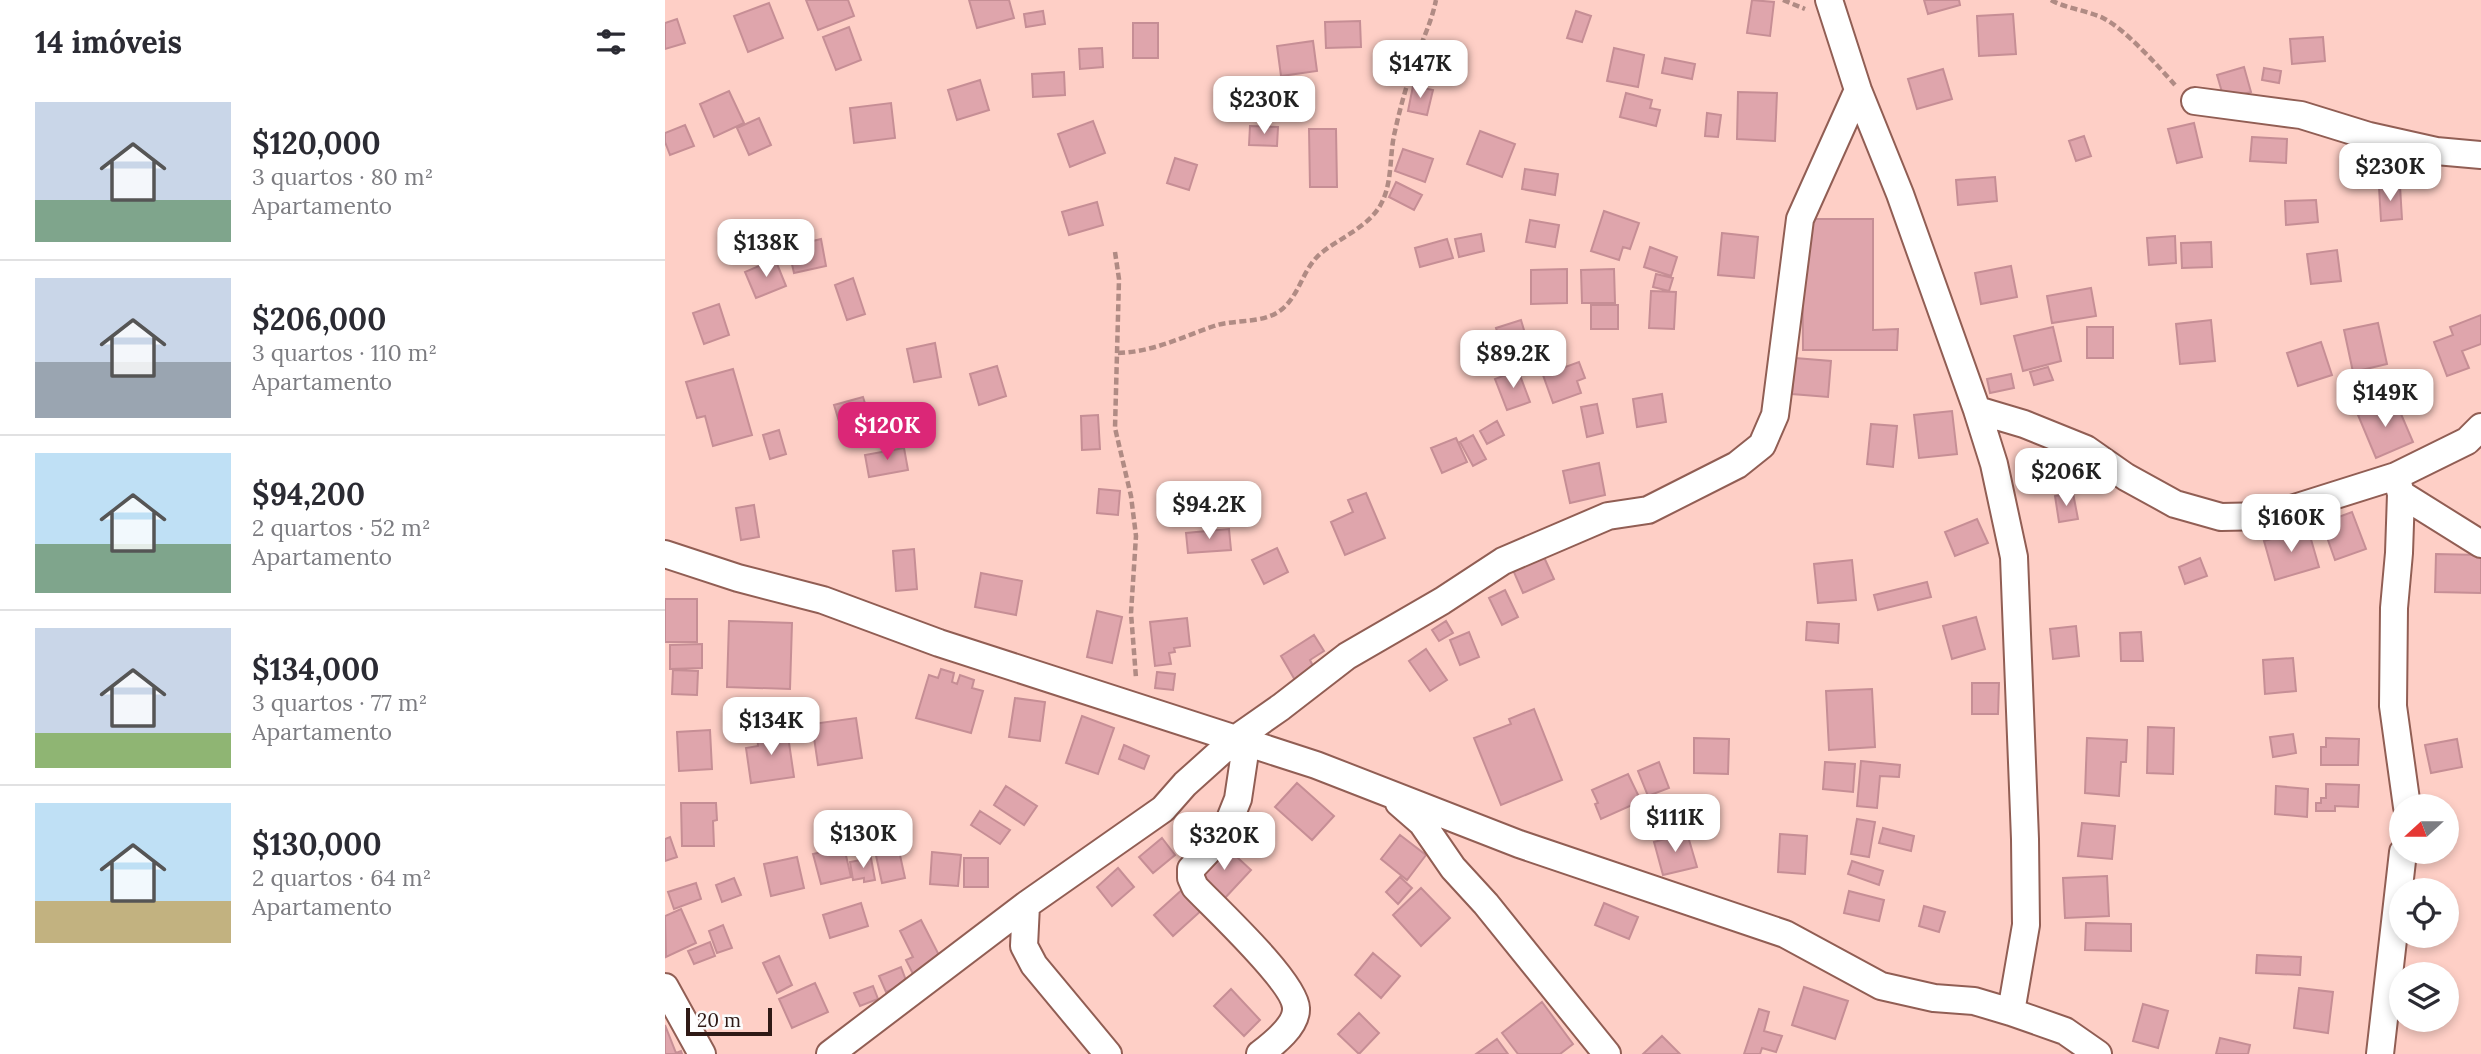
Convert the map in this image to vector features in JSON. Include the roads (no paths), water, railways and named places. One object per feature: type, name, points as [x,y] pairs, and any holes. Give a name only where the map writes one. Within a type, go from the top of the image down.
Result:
[{"type":"street","points":[[1829,0],[1858,90],[1900,194],[1977,410],[1994,464],[2014,557],[2026,925],[2011,1012]]},
{"type":"street","points":[[830,1054],[1026,905],[1163,809],[1185,784],[1234,740],[1347,656],[1442,601],[1503,561],[1608,516],[1648,510],[1737,465],[1762,445],[1775,415],[1800,219],[1858,90]]},
{"type":"street","points":[[2195,101],[2301,115],[2369,136],[2436,151],[2481,155]]},
{"type":"street","points":[[1977,410],[2024,424],[2086,449],[2126,477],[2175,504],[2221,517],[2269,516],[2398,485],[2467,441],[2481,427]]},
{"type":"street","points":[[2398,485],[2481,544]]},
{"type":"street","points":[[2398,485],[2399,553],[2394,608],[2393,706],[2404,794]]},
{"type":"street","points":[[665,554],[738,578],[823,600],[939,643],[1316,765],[1532,849],[1785,934],[1881,986],[1934,998],[1974,1001],[2011,1012],[2064,1031],[2098,1054]]},
{"type":"street","points":[[1234,740],[1244,759],[1238,799],[1224,834],[1191,869],[1191,878],[1195,887],[1275,969],[1295,1001],[1297,1010],[1285,1032],[1260,1054]]},
{"type":"street","points":[[1385,791],[1422,823],[1453,868],[1486,904],[1607,1054]]},
{"type":"street","points":[[2380,1054],[2402,864]]},
{"type":"street","points":[[1026,905],[1024,946],[1034,965],[1108,1054]]},
{"type":"street","points":[[665,987],[702,1054]]}]
